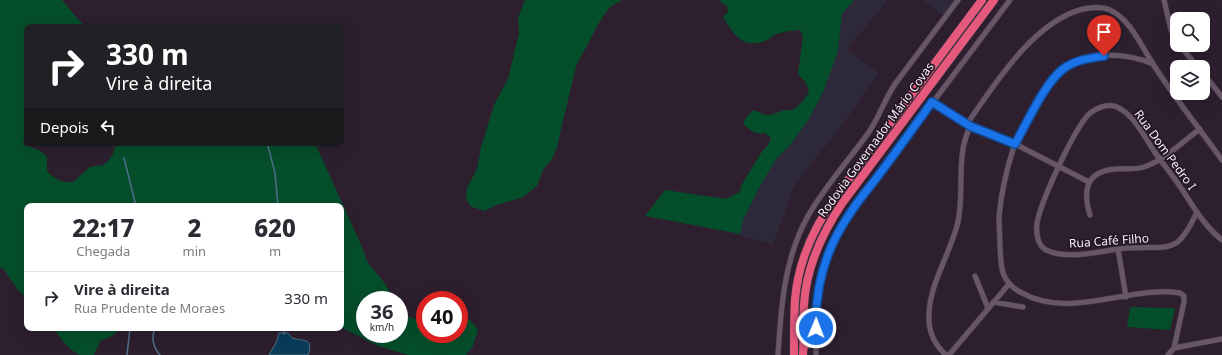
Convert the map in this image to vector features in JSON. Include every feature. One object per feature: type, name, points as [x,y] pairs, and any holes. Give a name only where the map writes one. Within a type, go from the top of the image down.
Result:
[{"type":"highway","name":"Rodovia Governador Mário Covas","points":[[794,355],[794,310],[798,279],[806,251],[821,218],[982,0]]},
{"type":"highway","name":"Rodovia Governador Mário Covas","points":[[803,353],[804,304],[807,282],[817,251],[831,221],[843,202],[994,0]]},
{"type":"highway","points":[[803,353],[816,319]]},
{"type":"street","name":"Rodovia Governador Mário Covas","points":[[778,355],[786,277],[792,251],[804,223],[818,200],[874,124],[895,84],[958,0]]},
{"type":"street","points":[[816,355],[817,296],[822,273],[840,228],[932,102],[1010,0]]},
{"type":"street","points":[[1164,0],[1170,26]]},
{"type":"street","points":[[1009,284],[948,355],[936,344],[930,327],[929,310],[932,296],[958,223],[963,149],[968,125],[1009,65],[1050,24],[1067,14],[1091,7],[1110,10],[1120,16],[1128,25],[1153,64],[1222,160]]},
{"type":"street","points":[[1185,52],[1192,60]]},
{"type":"street","points":[[1153,64],[1133,57],[1120,55],[1085,59],[1064,69],[1048,87],[1015,144],[1003,192],[999,218],[1001,266],[1009,284],[1023,294],[1048,301],[1064,303],[1093,302],[1152,292],[1176,292],[1183,295],[1185,298],[1174,348],[1168,355]]},
{"type":"street","points":[[1210,82],[1222,97]]},
{"type":"street","points":[[932,102],[968,125],[1015,144],[1058,168],[1089,182]]},
{"type":"street","name":"Rua Dom Pedro I","points":[[1058,168],[1082,122],[1090,113],[1099,108],[1115,106],[1127,113],[1136,124],[1197,212],[1222,240]]},
{"type":"street","points":[[1090,215],[1086,195],[1089,182],[1103,172],[1117,169],[1135,169],[1160,160],[1200,129]]},
{"type":"street","name":"Rua Café Filho","points":[[1058,168],[1037,222],[1039,243],[1045,250],[1067,254],[1086,254],[1118,249],[1175,245],[1185,235],[1197,212]]},
{"type":"street","points":[[1118,249],[1126,297]]},
{"type":"street","points":[[975,276],[988,308]]},
{"type":"street","points":[[993,302],[1023,307]]},
{"type":"street","points":[[1174,348],[1222,339]]},
{"type":"shaded area","points":[[854,0],[888,0],[847,49],[878,73],[838,131],[813,161],[793,189],[773,245],[744,237],[740,234],[740,229],[752,200],[777,158],[792,143],[809,119],[824,90],[838,51],[842,14]]},
{"type":"shaded area","points":[[923,0],[955,0],[943,15]]},
{"type":"green space","points":[[0,0],[62,0],[83,24],[24,24],[23,142],[24,146],[39,150],[47,157],[47,171],[58,180],[73,182],[90,167],[103,165],[113,154],[115,146],[316,146],[342,203],[24,203],[24,295],[17,289],[3,268],[0,268]]},
{"type":"green space","points":[[525,0],[622,0],[610,7],[600,21],[576,66],[557,147],[552,159],[543,170],[537,186],[523,197],[494,206],[485,211],[472,207],[469,204],[466,198],[467,188],[477,169],[481,147],[494,105],[508,79],[519,33],[518,18]]},
{"type":"green space","points":[[718,0],[854,0],[842,14],[838,51],[824,90],[809,119],[792,143],[777,158],[760,186],[743,220],[740,234],[645,216],[665,190],[726,199],[740,192],[741,186],[771,138],[765,133],[755,133],[748,128],[743,123],[747,116],[754,110],[768,115],[794,109],[802,102],[809,92],[806,83],[798,74],[803,36],[800,30],[787,31],[774,35],[768,40],[759,43],[746,42],[740,39],[727,24],[723,17],[728,12],[727,6]]},
{"type":"green space","points":[[344,207],[368,263],[389,291],[356,291],[356,335],[344,329]]},
{"type":"green space","points":[[1130,307],[1175,308],[1170,330],[1127,327]]},
{"type":"green space","points":[[408,316],[416,319],[416,343],[468,343],[468,320],[470,320],[478,330],[473,346],[466,355],[408,355],[372,343],[408,343]]},
{"type":"green space","points":[[55,331],[118,331],[112,336],[100,341],[94,355],[77,354],[62,340]]},
{"type":"water","points":[[279,333],[288,333],[292,338],[307,341],[310,345],[308,355],[269,355],[277,341]]},
{"type":"waterway","points":[[268,146],[275,173],[278,203]]},
{"type":"waterway","points":[[124,158],[135,203]]},
{"type":"waterway","points":[[127,355],[130,331]]},
{"type":"waterway","points":[[154,331],[153,342],[160,355]]},
{"type":"route","points":[[816,328],[816,308],[819,285],[830,250],[840,228],[932,102],[970,126],[1015,144],[1055,77],[1064,69],[1075,63],[1085,59],[1104,56]]}]
